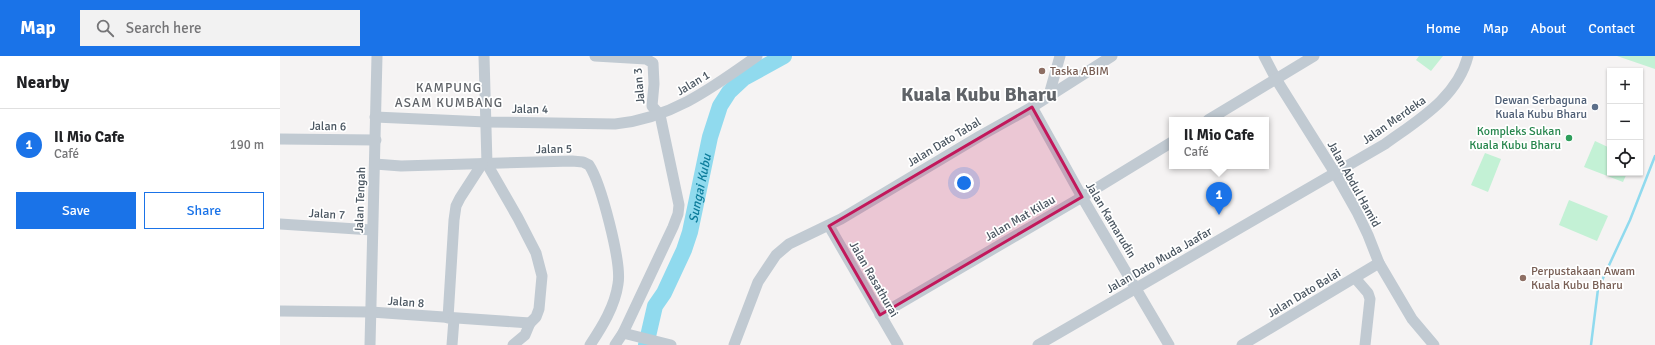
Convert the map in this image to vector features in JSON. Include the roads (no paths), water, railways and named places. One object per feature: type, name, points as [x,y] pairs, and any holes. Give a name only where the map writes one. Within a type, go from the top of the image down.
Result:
[{"type":"street","name":"Jalan Tengah","points":[[370,345],[377,56]]},
{"type":"street","points":[[484,56],[486,122],[485,164],[518,218],[536,254],[540,267],[542,284],[539,309],[536,317],[530,323],[525,335],[513,345]]},
{"type":"street","name":"Jalan 3","points":[[595,56],[646,59],[653,63],[654,84],[652,106],[660,115]]},
{"type":"street","name":"Jalan 1","points":[[660,115],[706,92],[757,56]]},
{"type":"street","points":[[1049,95],[1060,56]]},
{"type":"street","name":"Jalan Dato Tabal","points":[[734,345],[758,282],[776,254],[789,244],[806,235],[829,226],[980,136],[1032,107],[1112,56]]},
{"type":"street","name":"Jalan Abdul Hamid","points":[[1264,56],[1276,79],[1335,173],[1368,235],[1379,263],[1412,319],[1434,345]]},
{"type":"street","points":[[1213,117],[1314,56]]},
{"type":"street","name":"Jalan Merdeka","points":[[1335,173],[1385,144],[1431,111],[1451,90],[1465,65],[1468,56]]},
{"type":"street","name":"Jalan Kamarudin","points":[[1032,107],[1082,197],[1169,345]]},
{"type":"street","name":"Jalan 4","points":[[375,117],[486,122],[615,124],[660,115]]},
{"type":"street","points":[[615,345],[623,333],[678,214],[679,196],[660,115]]},
{"type":"street","name":"Jalan 6","points":[[280,139],[376,140]]},
{"type":"street","name":"Jalan Mat Kilau","points":[[880,315],[1082,197],[1169,144]]},
{"type":"street","name":"Jalan 5","points":[[375,164],[401,166],[572,161],[586,163],[591,168],[599,188],[614,246],[619,283],[603,324],[590,345]]},
{"type":"street","points":[[452,345],[451,318],[454,220],[456,206],[485,164]]},
{"type":"street","name":"Jalan Dato Muda Jaafar","points":[[1038,345],[1335,173]]},
{"type":"street","name":"Jalan 7","points":[[280,224],[372,230]]},
{"type":"street","name":"Jalan Rasathurai","points":[[829,226],[898,345]]},
{"type":"street","name":"Jalan Dato Balai","points":[[1242,345],[1379,263]]},
{"type":"street","points":[[1355,278],[1368,293],[1370,299],[1365,345]]},
{"type":"street","name":"Jalan 8","points":[[280,311],[371,312],[530,323]]},
{"type":"street","points":[[623,333],[671,345]]},
{"type":"waterway","name":"Sungai Kubu","points":[[646,345],[655,306],[664,293],[684,250],[690,232],[710,137],[720,106],[729,92],[744,78],[784,56]]},
{"type":"waterway","points":[[1591,345],[1598,289],[1630,220],[1655,156]]},
{"type":"place","name":"Taska ABIM","points":[[1042,71]]},
{"type":"place","name":"Dewan Serbaguna Kuala Kubu Bharu","points":[[1595,107]]},
{"type":"place","name":"Kompleks Sukan Kuala Kubu Bharu","points":[[1569,138]]},
{"type":"place","name":"Il Mio Cafe","points":[[1219,215]]},
{"type":"place","name":"Perpustakaan Awam Kuala Kubu Bharu","points":[[1523,278]]},
{"type":"district","name":"KAMPUNG ASAM KUMBANG","points":[[449,94]]},
{"type":"district","name":"Kuala Kubu Bharu","points":[[979,94]]}]
